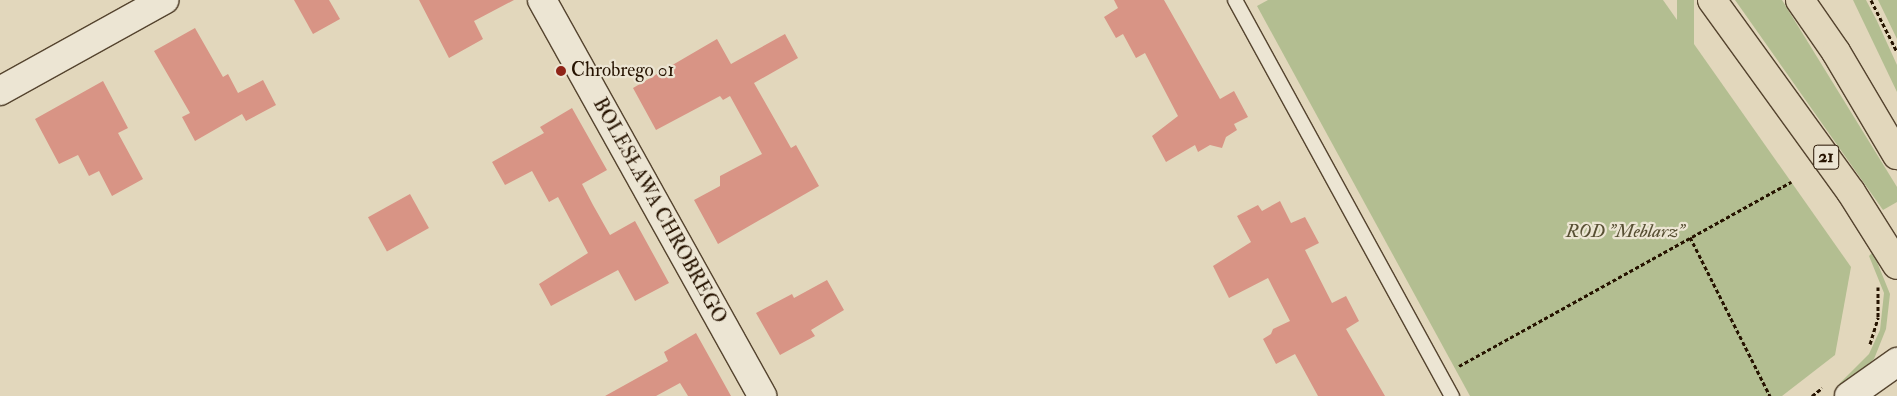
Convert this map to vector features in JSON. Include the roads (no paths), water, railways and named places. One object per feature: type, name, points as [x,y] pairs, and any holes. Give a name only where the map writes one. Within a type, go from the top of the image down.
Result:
[{"type":"main road","name":"21","points":[[1712,0],[1851,192],[1897,265]]},
{"type":"main road","points":[[1800,0],[1836,52],[1897,155]]},
{"type":"street","points":[[0,91],[164,0]]},
{"type":"street","name":"BOLESŁAWA CHROBREGO","points":[[542,0],[762,396]]},
{"type":"street","points":[[1839,390],[1897,362]]},
{"type":"lane","points":[[1235,0],[1452,396]]},
{"type":"place","name":"Chrobrego 01","points":[[561,71]]},
{"type":"park label","name":"ROD \"Meblarz\"","points":[[1625,232]]}]
